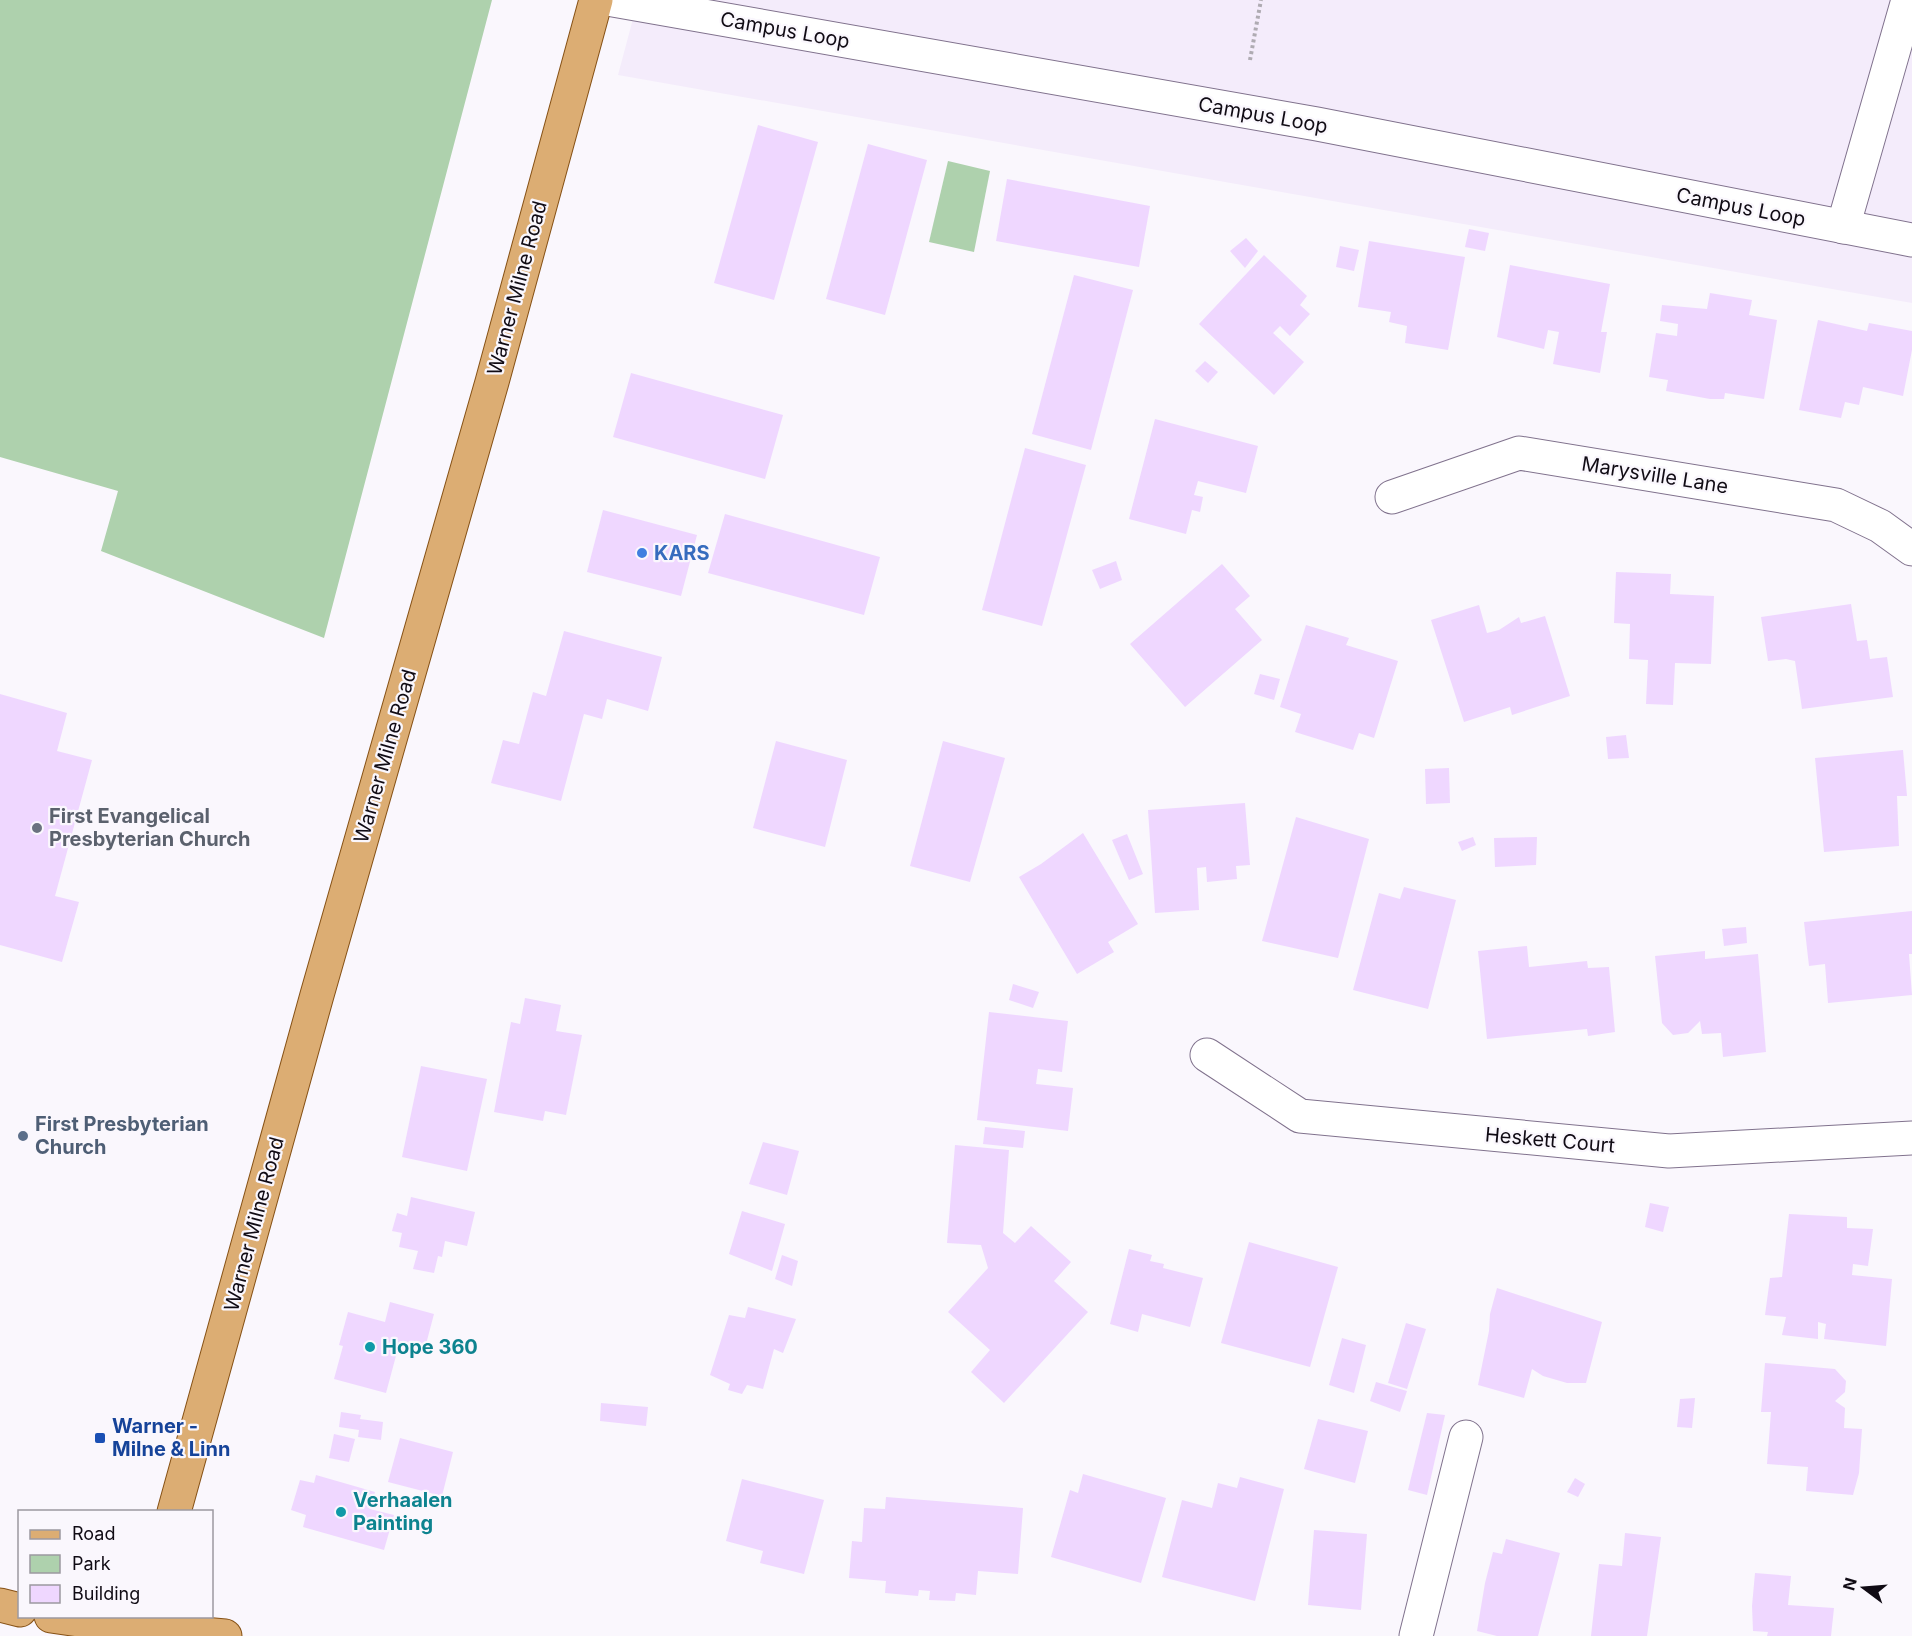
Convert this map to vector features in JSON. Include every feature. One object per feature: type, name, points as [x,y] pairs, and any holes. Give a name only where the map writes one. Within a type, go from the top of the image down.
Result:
[{"type":"main road","name":"Warner Milne Road","points":[[175,1510],[314,1007],[492,382],[596,0]]},
{"type":"main road","points":[[0,1605],[18,1610]]},
{"type":"main road","points":[[60,1618],[225,1636]]},
{"type":"street","name":"Campus Loop","points":[[613,0],[1317,124],[1912,240]]},
{"type":"street","points":[[1843,227],[1908,0]]},
{"type":"street","name":"Marysville Lane","points":[[1392,497],[1519,453],[1836,505],[1880,526],[1912,549]]},
{"type":"street","name":"Heskett Court","points":[[1207,1055],[1300,1116],[1669,1151],[1912,1138]]},
{"type":"street","points":[[1416,1636],[1466,1437]]},
{"type":"path","points":[[1250,60],[1261,0]]},
{"type":"shaded area","points":[[638,0],[1912,0],[1912,303],[618,75]]},
{"type":"green space","points":[[0,0],[492,0],[324,638],[101,551],[118,491],[0,457]]},
{"type":"green space","points":[[948,161],[990,171],[974,252],[929,242]]},
{"type":"building","points":[[758,125],[818,142],[774,300],[714,283]]},
{"type":"building","points":[[868,144],[927,160],[885,315],[826,299]]},
{"type":"building","points":[[1007,179],[1150,206],[1139,267],[996,241]]},
{"type":"building","points":[[1469,229],[1489,233],[1485,251],[1465,247]]},
{"type":"building","points":[[1246,238],[1258,251],[1245,268],[1230,251]]},
{"type":"building","points":[[1369,241],[1465,257],[1448,350],[1405,343],[1407,326],[1389,322],[1391,312],[1358,307]]},
{"type":"building","points":[[1340,246],[1359,250],[1354,271],[1336,267]]},
{"type":"building","points":[[1264,255],[1307,296],[1300,305],[1310,314],[1290,336],[1280,326],[1273,333],[1304,362],[1274,395],[1199,324]]},
{"type":"building","points":[[1510,265],[1610,284],[1601,332],[1607,332],[1600,373],[1553,364],[1559,332],[1548,330],[1544,349],[1497,337]]},
{"type":"building","points":[[1074,275],[1133,290],[1091,450],[1032,434]]},
{"type":"building","points":[[1710,293],[1752,300],[1749,315],[1777,320],[1764,399],[1725,393],[1724,399],[1710,399],[1666,391],[1668,380],[1649,377],[1656,333],[1677,336],[1678,324],[1660,321],[1662,305],[1707,309]]},
{"type":"building","points":[[1818,320],[1867,331],[1869,323],[1912,331],[1912,350],[1903,396],[1863,387],[1859,405],[1845,402],[1841,418],[1799,410]]},
{"type":"building","points":[[1205,361],[1218,372],[1208,383],[1195,371]]},
{"type":"building","points":[[631,373],[783,415],[765,479],[613,437]]},
{"type":"building","points":[[1155,419],[1258,446],[1246,493],[1198,481],[1194,495],[1203,497],[1200,512],[1192,510],[1186,534],[1129,519]]},
{"type":"building","points":[[1025,448],[1086,465],[1042,626],[982,610]]},
{"type":"building","name":"KARS","points":[[603,510],[697,535],[681,596],[587,572]]},
{"type":"building","points":[[725,514],[880,557],[864,615],[708,573]]},
{"type":"building","points":[[1116,561],[1122,580],[1100,589],[1092,570]]},
{"type":"building","points":[[1222,564],[1250,596],[1235,609],[1262,640],[1185,707],[1130,644]]},
{"type":"building","points":[[1616,572],[1671,574],[1670,594],[1714,596],[1711,664],[1675,663],[1673,705],[1646,704],[1648,660],[1629,659],[1630,624],[1614,623]]},
{"type":"building","points":[[1851,604],[1857,641],[1867,640],[1870,659],[1887,657],[1893,697],[1802,709],[1795,661],[1786,659],[1768,661],[1761,617]]},
{"type":"building","points":[[1479,605],[1487,633],[1499,630],[1519,617],[1521,623],[1545,616],[1570,696],[1512,715],[1510,707],[1464,722],[1431,620]]},
{"type":"building","points":[[1306,625],[1349,638],[1346,645],[1398,661],[1374,738],[1359,733],[1353,750],[1295,732],[1301,714],[1280,707]]},
{"type":"building","points":[[564,631],[662,657],[648,711],[607,699],[602,719],[584,714],[561,801],[491,783],[503,740],[519,744],[533,692],[546,696]]},
{"type":"building","points":[[1260,674],[1280,679],[1274,700],[1254,694]]},
{"type":"building","name":"First Evangelical Presbyterian Church","points":[[0,694],[67,713],[57,751],[92,760],[55,896],[79,902],[62,962],[0,945]]},
{"type":"building","points":[[1626,735],[1629,758],[1608,759],[1606,737]]},
{"type":"building","points":[[776,741],[847,760],[825,847],[753,828]]},
{"type":"building","points":[[943,741],[1005,758],[970,882],[910,866]]},
{"type":"building","points":[[1903,750],[1907,796],[1897,796],[1899,846],[1824,852],[1815,758]]},
{"type":"building","points":[[1449,768],[1450,803],[1426,804],[1425,769]]},
{"type":"building","points":[[1245,803],[1250,865],[1236,866],[1237,879],[1207,882],[1206,867],[1197,868],[1199,910],[1155,913],[1148,810]]},
{"type":"building","points":[[1296,817],[1369,839],[1338,958],[1262,941]]},
{"type":"building","points":[[1083,833],[1138,924],[1108,942],[1114,952],[1077,974],[1019,877]]},
{"type":"building","points":[[1127,834],[1143,874],[1129,880],[1112,840]]},
{"type":"building","points":[[1473,837],[1476,845],[1462,851],[1458,842]]},
{"type":"building","points":[[1537,837],[1536,865],[1495,867],[1494,838]]},
{"type":"building","points":[[1404,887],[1456,900],[1428,1009],[1353,990],[1379,893],[1400,899]]},
{"type":"building","points":[[1912,911],[1912,954],[1909,954],[1912,995],[1828,1003],[1825,964],[1809,966],[1804,922]]},
{"type":"building","points":[[1746,927],[1747,943],[1724,946],[1722,929]]},
{"type":"building","points":[[1527,946],[1529,967],[1587,961],[1588,968],[1609,967],[1615,1032],[1588,1036],[1587,1029],[1487,1039],[1478,951]]},
{"type":"building","points":[[1705,951],[1705,959],[1758,954],[1766,1052],[1723,1057],[1721,1033],[1702,1034],[1700,1021],[1688,1033],[1673,1035],[1662,1023],[1655,956]]},
{"type":"building","points":[[1013,984],[1039,992],[1033,1008],[1009,1000]]},
{"type":"building","points":[[525,998],[561,1005],[556,1031],[582,1035],[566,1115],[545,1111],[543,1121],[494,1112],[511,1022],[520,1024]]},
{"type":"building","points":[[989,1012],[1068,1021],[1062,1072],[1038,1069],[1036,1084],[1073,1088],[1068,1131],[977,1120]]},
{"type":"building","points":[[421,1066],[487,1079],[467,1171],[402,1157]]},
{"type":"building","points":[[985,1127],[1025,1131],[1023,1148],[983,1144]]},
{"type":"building","points":[[763,1142],[799,1151],[787,1195],[749,1184]]},
{"type":"building","points":[[955,1145],[1009,1150],[1003,1233],[1015,1243],[1031,1226],[1071,1262],[1054,1281],[1088,1312],[1004,1403],[971,1372],[990,1350],[948,1312],[988,1268],[981,1245],[947,1243]]},
{"type":"building","points":[[411,1197],[475,1212],[467,1246],[445,1241],[442,1257],[438,1256],[434,1273],[413,1269],[418,1251],[399,1247],[402,1233],[392,1231],[397,1213],[407,1216]]},
{"type":"building","points":[[1650,1203],[1669,1207],[1663,1232],[1645,1227]]},
{"type":"building","points":[[742,1211],[785,1224],[772,1271],[729,1254]]},
{"type":"building","points":[[1789,1214],[1847,1217],[1847,1228],[1873,1229],[1868,1266],[1853,1264],[1852,1275],[1892,1279],[1886,1346],[1824,1339],[1826,1324],[1818,1322],[1818,1339],[1782,1335],[1786,1317],[1765,1315],[1770,1278],[1782,1277]]},
{"type":"building","points":[[1249,1242],[1338,1267],[1310,1367],[1221,1343]]},
{"type":"building","points":[[1129,1249],[1152,1255],[1150,1261],[1164,1264],[1163,1268],[1203,1278],[1190,1327],[1142,1314],[1138,1332],[1110,1324]]},
{"type":"building","points":[[782,1255],[798,1261],[792,1286],[775,1279]]},
{"type":"building","points":[[1497,1288],[1602,1322],[1586,1383],[1567,1383],[1543,1376],[1532,1369],[1524,1398],[1478,1385],[1489,1331],[1490,1314]]},
{"type":"building","name":"Hope 360","points":[[390,1302],[434,1314],[425,1348],[400,1341],[386,1393],[334,1379],[343,1346],[339,1345],[348,1312],[385,1322]]},
{"type":"building","points":[[748,1307],[796,1319],[783,1353],[774,1349],[763,1389],[747,1385],[742,1394],[728,1390],[730,1384],[710,1375],[729,1315],[745,1318]]},
{"type":"building","points":[[1406,1323],[1426,1329],[1407,1389],[1388,1383]]},
{"type":"building","points":[[1342,1338],[1366,1345],[1354,1393],[1329,1385]]},
{"type":"building","points":[[1765,1363],[1835,1369],[1846,1381],[1845,1392],[1835,1401],[1845,1408],[1844,1428],[1862,1429],[1859,1473],[1853,1495],[1806,1491],[1808,1467],[1767,1464],[1771,1412],[1761,1412]]},
{"type":"building","points":[[1376,1382],[1407,1391],[1400,1412],[1370,1401]]},
{"type":"building","points":[[1695,1398],[1692,1428],[1677,1427],[1680,1399]]},
{"type":"building","points":[[601,1403],[648,1407],[646,1426],[600,1421]]},
{"type":"building","points":[[341,1412],[361,1415],[360,1419],[383,1422],[381,1440],[358,1437],[359,1430],[339,1427]]},
{"type":"building","points":[[1427,1413],[1445,1415],[1427,1495],[1408,1490]]},
{"type":"building","points":[[1318,1419],[1368,1431],[1355,1483],[1304,1469]]},
{"type":"building","points":[[334,1434],[355,1439],[349,1462],[329,1458]]},
{"type":"building","points":[[400,1438],[453,1452],[442,1496],[388,1482]]},
{"type":"building","points":[[1083,1474],[1166,1498],[1141,1583],[1051,1557],[1070,1490],[1078,1493]]},
{"type":"building","name":"Verhaalen Painting","points":[[316,1475],[375,1492],[370,1509],[394,1515],[384,1550],[303,1527],[306,1515],[291,1510],[300,1480],[314,1483]]},
{"type":"building","points":[[1240,1477],[1284,1489],[1255,1601],[1162,1577],[1182,1500],[1212,1508],[1218,1483],[1237,1488]]},
{"type":"building","points":[[1575,1478],[1585,1484],[1578,1497],[1567,1492]]},
{"type":"building","points":[[742,1479],[824,1500],[804,1574],[760,1563],[763,1551],[726,1541]]},
{"type":"building","points":[[886,1497],[1023,1508],[1018,1574],[978,1571],[976,1595],[956,1593],[955,1601],[929,1600],[930,1591],[919,1590],[918,1596],[885,1593],[886,1581],[849,1578],[852,1541],[862,1542],[864,1508],[885,1509]]},
{"type":"building","points":[[1314,1530],[1367,1534],[1361,1610],[1308,1605]]},
{"type":"building","points":[[1625,1533],[1661,1537],[1647,1636],[1591,1636],[1599,1564],[1622,1566]]},
{"type":"building","points":[[1506,1539],[1560,1553],[1538,1636],[1497,1636],[1477,1631],[1493,1552],[1502,1554]]},
{"type":"building","points":[[1755,1573],[1791,1576],[1788,1605],[1834,1608],[1831,1636],[1767,1636],[1768,1632],[1753,1631],[1752,1606]]},
{"type":"place","name":"KARS","points":[[642,553]]},
{"type":"place","name":"First Evangelical Presbyterian Church","points":[[37,828]]},
{"type":"place","name":"First Presbyterian Church","points":[[23,1136]]},
{"type":"place","name":"Hope 360","points":[[370,1347]]},
{"type":"place","name":"Warner - Milne & Linn","points":[[100,1438]]},
{"type":"place","name":"Verhaalen Painting","points":[[341,1512]]}]
